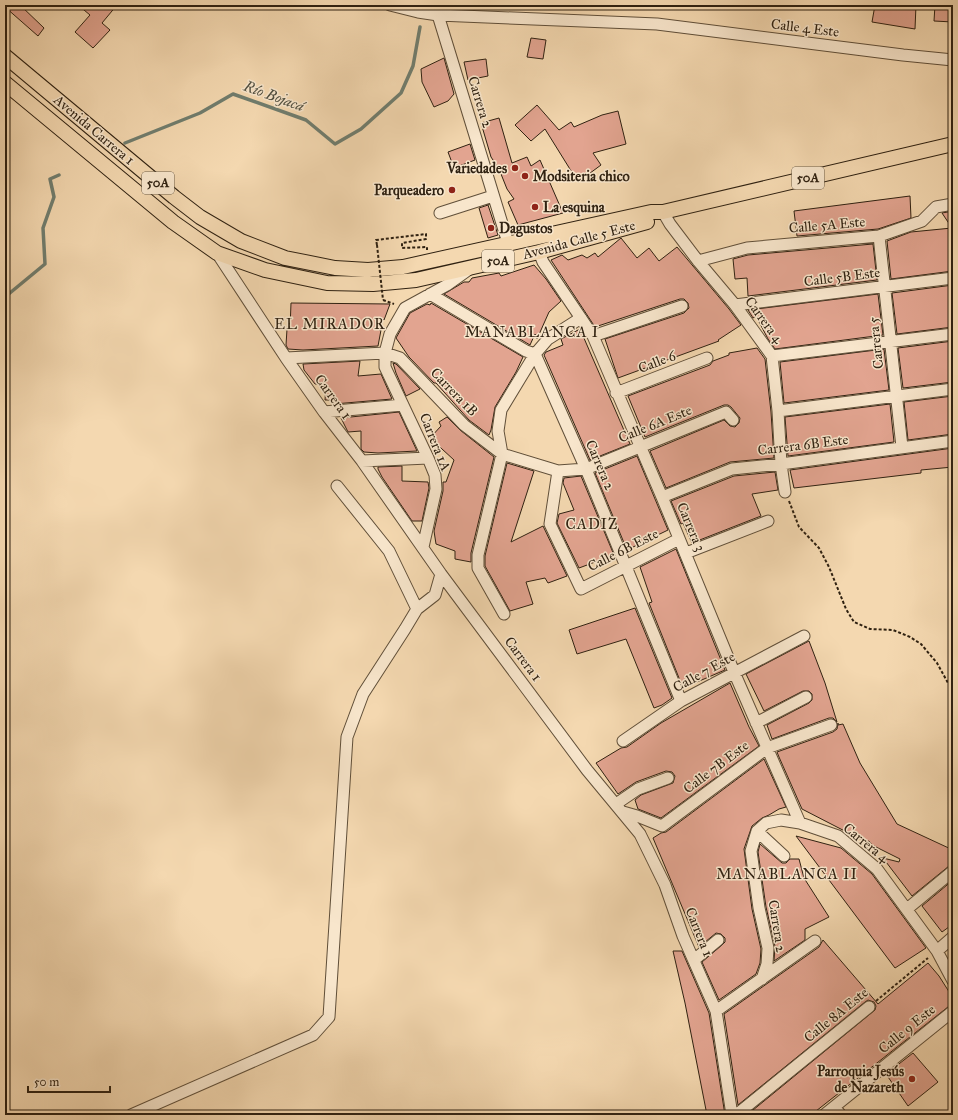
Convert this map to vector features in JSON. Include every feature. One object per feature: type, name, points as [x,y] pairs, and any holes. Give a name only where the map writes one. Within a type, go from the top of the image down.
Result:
[{"type":"main road","name":"Avenida Carrera 1","points":[[5,56],[200,217],[241,240],[285,258],[335,268]]},
{"type":"main road","name":"Avenida Carrera 1","points":[[5,84],[173,222],[217,254],[266,270],[327,283]]},
{"type":"main road","name":"Avenida Calle 5 Este","points":[[335,268],[375,269],[403,267],[651,212],[663,212],[953,144]]},
{"type":"main road","name":"Avenida Calle 5 Este","points":[[327,283],[380,284],[416,280],[539,252],[653,220],[663,212]]},
{"type":"street","points":[[390,5],[438,16]]},
{"type":"street","name":"Calle 4 Este","points":[[438,16],[658,24],[953,60]]},
{"type":"street","name":"Carrera 2","points":[[438,16],[508,243]]},
{"type":"street","points":[[440,213],[493,196]]},
{"type":"street","name":"Calle 5A Este","points":[[698,261],[747,248],[879,236],[922,221],[936,207],[953,204]]},
{"type":"street","name":"Carrera 4","points":[[663,212],[670,224],[698,261],[735,305],[772,356],[778,411],[781,464],[785,492]]},
{"type":"street","name":"Carrera 5","points":[[879,236],[902,447]]},
{"type":"street","name":"Carrera 3","points":[[539,252],[543,262],[593,336],[616,393],[686,553],[734,672],[800,823]]},
{"type":"street","name":"Carrera 1","points":[[217,254],[286,358],[324,412],[362,461],[441,574],[587,770],[640,834],[662,879],[683,936],[716,1011],[732,1115]]},
{"type":"street","points":[[286,358],[385,353],[390,334],[405,308],[447,285],[473,266]]},
{"type":"street","name":"Calle 5B Este","points":[[735,305],[953,278]]},
{"type":"street","points":[[430,294],[526,351],[535,354],[548,339],[581,318]]},
{"type":"street","points":[[593,336],[682,306]]},
{"type":"street","points":[[772,356],[953,334]]},
{"type":"street","name":"Carrera 1A","points":[[385,353],[385,367],[435,476],[436,489],[423,547]]},
{"type":"street","name":"Carrera 1B","points":[[385,353],[400,358],[464,425],[502,454],[558,471],[586,469]]},
{"type":"street","name":"Carrera 2","points":[[535,354],[586,469],[681,701]]},
{"type":"street","name":"Carrera 1B","points":[[504,614],[478,568],[478,555],[502,454],[498,431],[502,410],[535,354]]},
{"type":"street","name":"Calle 6","points":[[616,393],[707,358]]},
{"type":"street","points":[[778,411],[953,389]]},
{"type":"street","points":[[324,412],[403,405]]},
{"type":"street","name":"Calle 6A Este","points":[[586,469],[726,412],[733,420]]},
{"type":"street","name":"Carrera 6B Este","points":[[662,497],[732,469],[953,441]]},
{"type":"street","points":[[362,461],[428,458]]},
{"type":"street","name":"Calle 6B Este","points":[[558,471],[550,524],[581,589],[626,567],[679,538]]},
{"type":"street","points":[[337,486],[388,551],[417,609]]},
{"type":"street","points":[[686,553],[768,521]]},
{"type":"street","points":[[131,1115],[313,1035],[329,1017],[347,737],[363,694],[417,609],[436,595],[441,574]]},
{"type":"street","name":"Calle 7 Este","points":[[622,741],[681,701],[804,636]]},
{"type":"street","points":[[756,723],[806,697]]},
{"type":"street","name":"Calle 7B Este","points":[[619,808],[662,826],[767,748],[831,725]]},
{"type":"street","points":[[619,808],[638,789],[668,778]]},
{"type":"street","name":"Carrera 4","points":[[757,831],[766,823],[780,820],[800,823],[838,836],[877,869],[937,951],[953,981]]},
{"type":"street","points":[[757,831],[784,856]]},
{"type":"street","name":"Carrera 2","points":[[757,831],[751,851],[759,908],[768,948],[767,964],[762,979]]},
{"type":"street","points":[[907,909],[953,871]]},
{"type":"street","points":[[937,951],[953,937]]},
{"type":"street","points":[[694,960],[718,940]]},
{"type":"street","points":[[716,1011],[814,941]]},
{"type":"street","name":"Calle 8A Este","points":[[736,1115],[869,1007]]},
{"type":"street","name":"Calle 9 Este","points":[[824,1115],[838,1111],[953,1011]]},
{"type":"path","points":[[383,300],[376,240],[426,234],[426,238],[402,243],[402,248],[427,247],[429,261]]},
{"type":"path","points":[[785,492],[799,527],[819,548],[830,567],[846,609],[854,622],[870,629],[893,630],[910,637],[921,644],[937,663],[953,692]]},
{"type":"path","name":"Calle 8A Este","points":[[869,1007],[937,951]]},
{"type":"building","points":[[5,5],[20,5],[44,28],[38,36],[5,7]]},
{"type":"building","points":[[78,5],[117,5],[102,23],[110,30],[93,48],[75,32],[90,15]]},
{"type":"building","points":[[875,5],[916,5],[915,29],[872,22]]},
{"type":"building","points":[[935,5],[953,5],[953,22],[934,21]]},
{"type":"building","points":[[531,38],[546,40],[543,59],[527,57]]},
{"type":"building","points":[[444,58],[454,94],[448,101],[434,107],[422,82],[421,69]]},
{"type":"building","points":[[486,59],[488,76],[468,80],[464,62]]},
{"type":"building","points":[[537,105],[559,130],[571,122],[574,127],[602,115],[618,111],[626,144],[593,153],[601,165],[578,182],[545,129],[531,141],[515,125]]},
{"type":"building","points":[[499,118],[512,163],[527,157],[531,166],[540,160],[563,213],[518,225],[508,202],[514,199],[507,189],[499,169],[491,157],[481,123]]},
{"type":"building","points":[[470,144],[475,160],[454,168],[448,152]]},
{"type":"building","points":[[910,196],[911,218],[878,229],[797,236],[794,211]]},
{"type":"building","points":[[488,205],[498,235],[488,238],[479,208]]},
{"type":"building","points":[[953,211],[953,271],[891,279],[887,241],[911,232],[952,228],[942,213]]},
{"type":"building","points":[[621,238],[637,258],[649,248],[659,261],[677,247],[741,325],[718,340],[719,341],[618,378],[605,339],[684,313],[689,308],[688,303],[684,299],[680,299],[595,327],[551,260],[562,255],[568,260],[582,255],[587,258],[595,253],[598,257]]},
{"type":"building","points":[[873,244],[877,280],[748,296],[747,278],[735,279],[733,259],[748,255]]},
{"type":"building","points":[[534,265],[546,279],[561,301],[549,312],[537,339],[535,334],[530,345],[444,294],[464,282],[469,282],[472,278],[499,273],[501,276]]},
{"type":"building","points":[[953,285],[953,327],[897,334],[892,293]]},
{"type":"building","points":[[878,294],[883,335],[775,349],[756,316],[753,318],[748,310]]},
{"type":"building","points":[[291,303],[390,304],[384,320],[383,319],[378,346],[303,350],[288,349],[286,345],[287,329],[290,329]]},
{"type":"building","points":[[431,303],[523,357],[516,372],[495,407],[489,435],[469,420],[436,383],[434,383],[409,357],[396,338],[410,313],[427,304],[430,305]]},
{"type":"building","points":[[580,329],[630,444],[590,460],[544,355],[546,352],[563,345],[561,339]]},
{"type":"building","points":[[953,341],[953,382],[903,388],[898,348]]},
{"type":"building","points":[[757,348],[765,359],[774,458],[730,462],[666,488],[650,451],[724,420],[730,426],[735,427],[739,423],[740,418],[731,407],[724,405],[645,437],[628,396],[710,365],[713,361],[729,355],[729,353]]},
{"type":"building","points":[[884,349],[889,390],[784,403],[780,362]]},
{"type":"building","points":[[360,361],[358,376],[381,374],[392,399],[334,404],[332,400],[325,400],[326,384],[315,384],[304,370],[303,364]]},
{"type":"building","points":[[393,363],[396,364],[420,389],[406,396]]},
{"type":"building","points":[[953,396],[953,434],[908,440],[904,402]]},
{"type":"building","points":[[890,404],[894,442],[788,456],[785,417]]},
{"type":"building","points":[[399,412],[417,451],[378,453],[364,452],[361,449],[361,431],[348,432],[341,418]]},
{"type":"building","points":[[447,417],[460,430],[494,457],[471,553],[471,562],[455,559],[455,551],[436,544],[434,531],[443,491],[443,482],[446,482],[454,460],[430,438],[441,426],[439,422]]},
{"type":"building","points":[[953,448],[953,467],[921,470],[921,473],[794,488],[790,470]]},
{"type":"building","points":[[637,456],[668,530],[627,550],[595,473]]},
{"type":"building","points":[[507,463],[534,471],[511,542],[543,526],[567,576],[548,583],[545,578],[526,582],[533,604],[510,611],[485,566],[485,556]]},
{"type":"building","points":[[402,466],[402,481],[428,482],[429,488],[422,521],[412,521],[378,469],[378,467]]},
{"type":"building","points":[[775,472],[778,490],[752,494],[761,516],[692,543],[683,523],[681,524],[671,501],[734,476]]},
{"type":"building","points":[[581,476],[614,555],[579,568],[557,523],[559,514],[574,510],[563,483],[564,478]]},
{"type":"building","points":[[676,549],[725,670],[683,688],[649,603],[652,602],[640,567]]},
{"type":"building","points":[[635,608],[672,698],[662,705],[654,708],[626,639],[577,654],[569,630]]},
{"type":"building","points":[[809,641],[825,683],[837,722],[833,718],[829,718],[772,739],[767,725],[809,703],[812,700],[812,694],[809,691],[803,691],[764,711],[746,674]]},
{"type":"building","points":[[730,683],[759,746],[661,818],[638,809],[635,800],[641,795],[673,783],[675,776],[672,772],[666,771],[636,782],[618,794],[596,763],[621,748],[627,747],[661,723]]},
{"type":"building","points":[[838,723],[838,725],[843,724],[860,763],[897,824],[953,850],[953,864],[912,896],[883,858],[899,862],[900,859],[872,845],[869,841],[866,842],[802,809],[779,757],[777,752],[833,732],[837,729]]},
{"type":"building","points":[[764,759],[786,807],[762,818],[752,826],[744,849],[752,909],[761,949],[760,963],[756,974],[719,1000],[702,962],[725,942],[725,938],[721,934],[716,933],[699,947],[653,838],[666,832]]},
{"type":"building","points":[[796,836],[841,848],[872,874],[926,948],[895,968]]},
{"type":"building","points":[[760,844],[782,863],[786,863],[790,859],[799,859],[804,878],[829,917],[805,929],[805,940],[774,961],[775,946],[766,907],[758,852]]},
{"type":"building","points":[[953,880],[953,924],[942,932],[922,906]]},
{"type":"building","points":[[823,940],[878,1004],[928,963],[939,976],[953,998],[953,1003],[811,1115],[747,1115],[875,1010],[876,1006],[874,1002],[868,1000],[865,1002],[738,1105],[724,1014],[819,947]]},
{"type":"building","points":[[673,951],[682,951],[709,1013],[725,1115],[707,1115]]},
{"type":"building","name":"Parroquia Jesús de Nazareth","points":[[913,1053],[938,1082],[908,1106],[886,1074]]},
{"type":"waterway","name":"Río Bojacá","points":[[125,143],[200,113],[233,94],[306,120],[335,144],[361,129],[401,93],[413,66],[420,27]]},
{"type":"waterway","name":"Río Bojacá","points":[[5,297],[45,264],[43,228],[54,197],[50,179],[59,175]]},
{"type":"place","name":"Variedades","points":[[515,168]]},
{"type":"place","name":"Modsiteria chico","points":[[525,176]]},
{"type":"place","name":"Parqueadero","points":[[452,190]]},
{"type":"place","name":"La esquina","points":[[535,207]]},
{"type":"place","name":"Dagustos","points":[[491,228]]},
{"type":"place","name":"Parroquia Jesús de Nazareth","points":[[912,1079]]},
{"type":"district","name":"EL MIRADOR","points":[[330,324]]},
{"type":"district","name":"MANABLANCA I","points":[[532,332]]},
{"type":"district","name":"CADIZ","points":[[592,524]]},
{"type":"district","name":"MANABLANCA II","points":[[787,874]]}]
